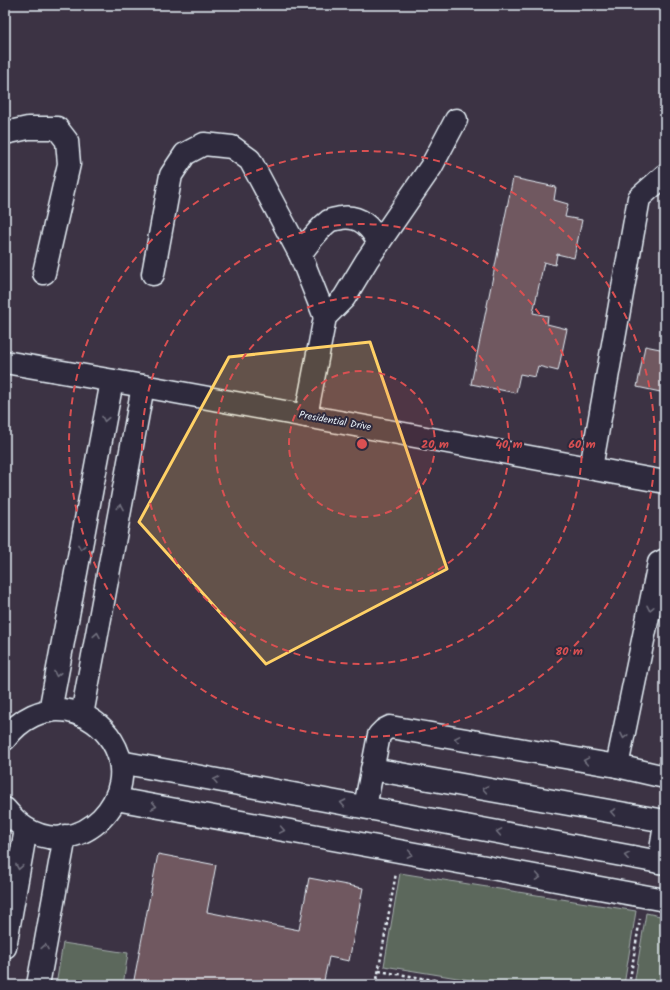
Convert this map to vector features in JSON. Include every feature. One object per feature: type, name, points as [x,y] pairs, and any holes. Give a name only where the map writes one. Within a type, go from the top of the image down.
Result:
[{"type":"street","points":[[325,317],[344,298],[430,167],[456,120]]},
{"type":"street","points":[[5,133],[28,128],[57,128],[68,141],[69,164],[44,273]]},
{"type":"street","points":[[153,274],[171,175],[185,154],[204,144],[232,147],[250,160],[300,254],[325,317],[306,416]]},
{"type":"street","points":[[591,468],[639,198],[665,175]]},
{"type":"street","points":[[300,254],[319,230],[330,220],[346,217],[363,221],[374,232],[379,243]]},
{"type":"street","name":"Presidential Drive","points":[[5,362],[665,482]]},
{"type":"street","points":[[50,711],[112,381]]},
{"type":"street","points":[[82,715],[143,386]]},
{"type":"street","points":[[617,766],[659,562],[665,560]]},
{"type":"street","points":[[5,738],[23,720],[36,714],[50,711],[66,711],[82,715],[96,723],[108,733],[116,747],[120,762],[120,787],[116,799],[100,820],[90,828],[65,836],[38,834],[14,820],[5,809]]},
{"type":"street","points":[[365,807],[379,736],[384,730],[390,727],[617,766],[665,777]]},
{"type":"street","points":[[120,762],[662,862],[665,825]]},
{"type":"street","points":[[372,769],[665,821]]},
{"type":"street","points":[[116,799],[655,898]]},
{"type":"street","points":[[5,947],[26,828]]},
{"type":"street","points":[[38,985],[65,836]]},
{"type":"path","points":[[376,985],[400,852]]},
{"type":"path","points":[[628,985],[655,898]]},
{"type":"path","points":[[378,970],[466,985]]},
{"type":"highlighted area","points":[[370,342],[447,569],[266,664],[139,522],[229,357]]},
{"type":"green space","points":[[400,873],[636,911],[624,985],[482,985],[482,982],[384,966]]},
{"type":"green space","points":[[646,913],[665,917],[665,985],[634,985]]},
{"type":"green space","points":[[63,943],[128,953],[123,985],[56,985]]},
{"type":"building","points":[[513,178],[556,187],[554,200],[568,204],[565,217],[582,220],[574,258],[557,254],[555,265],[544,262],[533,313],[548,316],[547,324],[567,329],[558,371],[538,366],[535,377],[520,374],[516,393],[471,384]]},
{"type":"building","points":[[645,346],[665,350],[665,393],[637,387]]},
{"type":"building","points":[[158,854],[216,865],[207,912],[299,930],[309,878],[363,888],[349,961],[329,957],[323,985],[133,985]]}]
